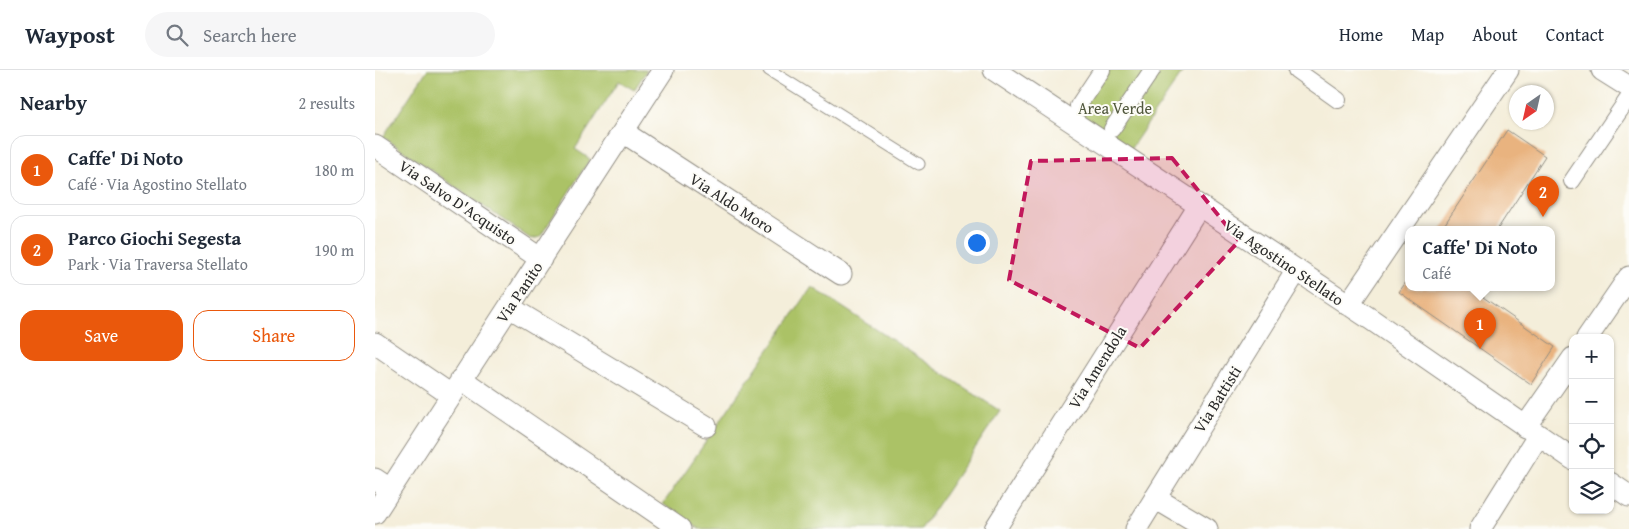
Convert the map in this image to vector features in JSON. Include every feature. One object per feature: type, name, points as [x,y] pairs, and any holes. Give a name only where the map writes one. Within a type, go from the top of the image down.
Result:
[{"type":"street","name":"Via Panito","points":[[375,513],[382,484],[456,387],[663,70]]},
{"type":"street","name":"Via Agostino Stellato","points":[[994,70],[1297,270],[1569,456]]},
{"type":"street","points":[[1078,106],[1102,70]]},
{"type":"street","points":[[1111,129],[1152,70]]},
{"type":"street","points":[[1296,70],[1338,100]]},
{"type":"street","points":[[1349,305],[1508,70]]},
{"type":"street","points":[[1602,70],[1629,87]]},
{"type":"street","points":[[1572,181],[1629,97]]},
{"type":"street","name":"Via Aldo Moro","points":[[623,132],[841,274]]},
{"type":"street","name":"Via Salvo D'Acquisto","points":[[375,146],[541,259]]},
{"type":"street","name":"Via Amendola","points":[[995,529],[1199,206]]},
{"type":"street","name":"Via Battisti","points":[[1137,529],[1297,270]]},
{"type":"street","points":[[1590,334],[1629,277]]},
{"type":"street","points":[[509,307],[706,426]]},
{"type":"street","points":[[375,343],[456,387],[680,529]]},
{"type":"street","points":[[1479,529],[1531,431],[1569,365]]},
{"type":"street","points":[[1614,486],[1629,496]]},
{"type":"street","points":[[1155,498],[1207,529]]},
{"type":"lane","points":[[769,70],[919,164]]},
{"type":"highlighted area","points":[[1172,158],[1239,241],[1140,348],[1009,280],[1031,161]]},
{"type":"green space","points":[[427,70],[647,70],[634,90],[619,81],[575,149],[590,159],[540,237],[531,239],[383,137]]},
{"type":"green space","name":"Area Verde","points":[[1097,70],[1184,70],[1125,157],[1066,118]]},
{"type":"green space","points":[[812,287],[1000,411],[921,529],[699,529],[663,504]]},
{"type":"building","points":[[1507,130],[1545,156],[1500,226],[1444,226]]},
{"type":"building","points":[[1405,284],[1405,291],[1474,291],[1555,347],[1531,384],[1399,292]]},
{"type":"place","name":"Parco Giochi Segesta","points":[[1543,217]]},
{"type":"place","name":"Caffe' Di Noto","points":[[1480,349]]}]
